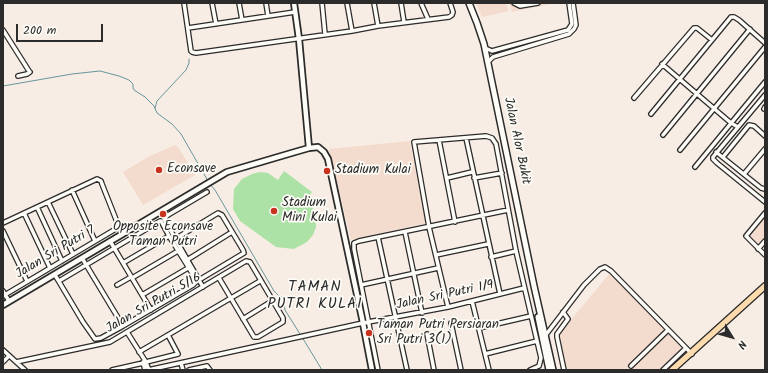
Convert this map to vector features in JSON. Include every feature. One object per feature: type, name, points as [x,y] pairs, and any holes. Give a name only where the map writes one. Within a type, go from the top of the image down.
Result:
[{"type":"highway","points":[[672,370],[690,352],[765,286]]},
{"type":"highway","points":[[677,370],[690,352],[765,291]]},
{"type":"main road","name":"Jalan Alor Bukit","points":[[469,3],[478,22],[485,48],[544,337],[553,370]]},
{"type":"main road","name":"Jalan Alor Bukit","points":[[544,337],[549,370]]},
{"type":"main road","points":[[546,370],[547,363]]},
{"type":"street","points":[[184,3],[192,52],[203,52],[299,39],[404,22],[449,17],[453,12],[450,3]]},
{"type":"street","points":[[212,3],[216,24]]},
{"type":"street","points":[[239,3],[242,20]]},
{"type":"street","points":[[266,3],[268,16]]},
{"type":"street","points":[[294,3],[299,39],[309,148]]},
{"type":"street","points":[[322,3],[325,34]]},
{"type":"street","points":[[347,3],[352,31]]},
{"type":"street","points":[[374,3],[378,26]]},
{"type":"street","points":[[401,3],[404,22]]},
{"type":"street","points":[[421,3],[428,19]]},
{"type":"street","points":[[514,3],[520,6],[538,3]]},
{"type":"street","points":[[485,48],[492,52],[568,30],[572,24],[569,3]]},
{"type":"street","points":[[488,62],[493,56],[569,34],[576,25],[573,3]]},
{"type":"street","points":[[188,28],[295,12]]},
{"type":"street","points":[[651,114],[732,17],[736,18],[765,43]]},
{"type":"street","points":[[634,98],[694,28],[697,28],[712,40]]},
{"type":"street","points":[[3,30],[29,71],[27,74],[18,76]]},
{"type":"street","points":[[663,135],[750,30]]},
{"type":"street","points":[[680,150],[765,47]]},
{"type":"street","points":[[662,64],[731,123],[738,127]]},
{"type":"street","points":[[694,167],[765,82]]},
{"type":"street","points":[[765,95],[713,157],[714,161],[765,202]]},
{"type":"street","points":[[731,123],[735,130]]},
{"type":"street","points":[[723,157],[749,125],[754,126],[765,136]]},
{"type":"street","points":[[448,307],[429,227],[414,142],[486,136],[495,140],[516,251],[541,358],[537,368],[530,370]]},
{"type":"street","points":[[466,138],[472,172],[500,294]]},
{"type":"street","points":[[439,140],[455,222]]},
{"type":"street","points":[[3,305],[227,172],[309,148],[320,148],[326,154],[328,160],[372,370]]},
{"type":"street","points":[[744,174],[765,149]]},
{"type":"street","points":[[716,152],[764,189]]},
{"type":"street","points":[[761,154],[765,158]]},
{"type":"street","points":[[446,178],[472,172]]},
{"type":"street","points":[[474,178],[502,172]]},
{"type":"street","points":[[3,223],[72,190],[99,180],[119,227],[124,233]]},
{"type":"street","points":[[72,190],[95,241]]},
{"type":"street","points":[[198,281],[164,217],[207,192]]},
{"type":"street","points":[[48,202],[73,254]]},
{"type":"street","points":[[37,207],[62,261]]},
{"type":"street","points":[[378,370],[354,243],[508,210]]},
{"type":"street","points":[[54,275],[94,338],[101,338],[151,310],[243,254],[243,250],[220,212],[175,239]]},
{"type":"street","points":[[24,213],[50,268]]},
{"type":"street","points":[[765,213],[746,236],[765,255]]},
{"type":"street","points":[[59,281],[160,220],[188,268],[203,287]]},
{"type":"street","name":"Jalan Sri Putri 7","points":[[4,294],[119,227]]},
{"type":"street","points":[[3,231],[27,281]]},
{"type":"street","points":[[187,260],[232,232]]},
{"type":"street","points":[[405,232],[422,313]]},
{"type":"street","points":[[123,263],[169,236]]},
{"type":"street","points":[[378,237],[407,370]]},
{"type":"street","points":[[110,241],[151,310]]},
{"type":"street","points":[[758,249],[765,241]]},
{"type":"street","points":[[436,255],[488,244]]},
{"type":"street","points":[[117,285],[178,251]]},
{"type":"street","points":[[491,257],[516,251]]},
{"type":"street","points":[[82,258],[123,326]]},
{"type":"street","name":"Jalan Sri Putri 5/16","points":[[16,362],[107,343],[244,262],[250,262],[260,281]]},
{"type":"street","points":[[544,337],[584,285],[600,269],[605,267],[611,271],[690,352],[663,370]]},
{"type":"street","points":[[142,295],[188,268]]},
{"type":"street","points":[[361,285],[438,268]]},
{"type":"street","points":[[139,352],[230,298],[260,281],[283,318],[281,323],[257,338],[254,337],[230,298],[219,278]]},
{"type":"street","name":"Jalan Sri Putri 1/9","points":[[148,370],[363,323],[422,313],[524,288]]},
{"type":"street","points":[[4,294],[9,301]]},
{"type":"street","points":[[243,319],[272,301]]},
{"type":"street","points":[[472,301],[489,370]]},
{"type":"street","points":[[563,312],[568,319],[557,337],[564,370]]},
{"type":"street","points":[[479,328],[531,316]]},
{"type":"street","points":[[451,323],[461,370]]},
{"type":"street","points":[[631,366],[668,330]]},
{"type":"street","points":[[127,332],[148,370]]},
{"type":"street","points":[[427,334],[434,370]]},
{"type":"street","points":[[112,370],[144,361],[178,354],[168,335]]},
{"type":"street","points":[[485,354],[537,341]]},
{"type":"street","points":[[3,350],[25,370]]},
{"type":"street","points":[[3,362],[9,356]]},
{"type":"street","points":[[144,361],[144,370]]},
{"type":"street","points":[[181,363],[183,370]]},
{"type":"street","points":[[189,370],[207,366],[210,370]]},
{"type":"shaded area","points":[[476,3],[506,3],[509,11],[482,17]]},
{"type":"shaded area","points":[[509,3],[556,3],[512,12]]},
{"type":"shaded area","points":[[410,141],[426,223],[351,240],[329,149]]},
{"type":"shaded area","points":[[175,145],[178,147],[195,175],[143,205],[123,172],[148,157]]},
{"type":"shaded area","points":[[765,214],[765,250],[749,235]]},
{"type":"shaded area","points":[[116,244],[155,309],[150,311],[111,247]]},
{"type":"shaded area","points":[[610,273],[685,348],[661,370],[566,370],[559,334]]},
{"type":"green space","name":"Stadium Mini Kulai","points":[[284,171],[312,192],[306,202],[313,208],[315,214],[316,227],[313,235],[307,242],[294,249],[276,247],[240,221],[233,209],[234,189],[242,179],[260,172],[268,173],[278,180]]},
{"type":"waterway","points":[[155,108],[157,101],[186,70],[189,59]]},
{"type":"waterway","points":[[3,86],[72,74],[100,71],[129,80],[133,84],[134,90],[145,97],[154,106],[157,113],[172,124],[181,134],[208,181]]},
{"type":"waterway","points":[[210,184],[215,190],[274,291],[279,296],[283,297],[285,310],[300,334]]},
{"type":"waterway","points":[[302,337],[322,370]]},
{"type":"place","name":"Econsave","points":[[159,170]]},
{"type":"place","name":"Stadium Kulai","points":[[327,171]]},
{"type":"place","name":"Stadium Mini Kulai","points":[[274,211]]},
{"type":"place","name":"Opposite Econsave Taman Putri","points":[[163,214]]},
{"type":"place","name":"Taman Putri Persiaran Sri Putri 3(1)","points":[[369,333]]},
{"type":"district","name":"TAMAN PUTRI KULAI","points":[[315,296]]}]
